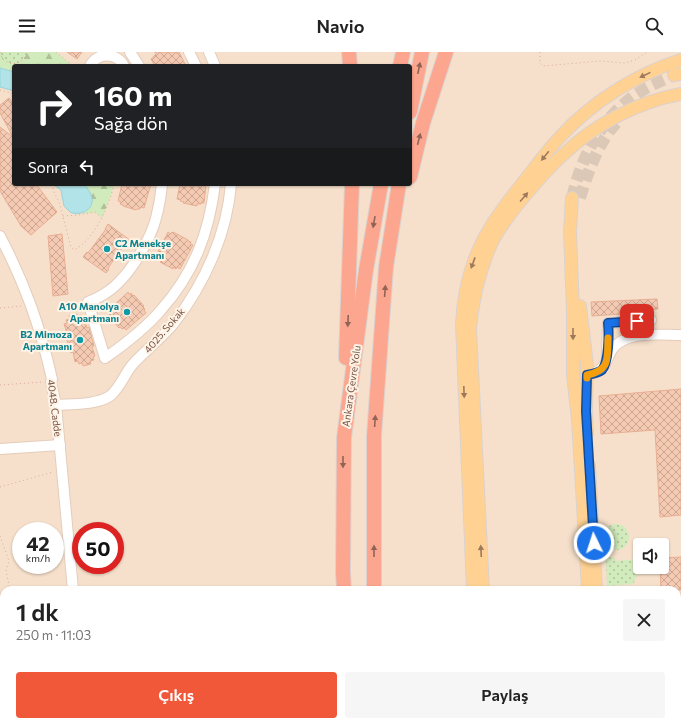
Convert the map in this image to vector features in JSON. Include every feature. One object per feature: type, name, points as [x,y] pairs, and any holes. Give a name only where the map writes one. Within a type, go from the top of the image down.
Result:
[{"type":"highway","points":[[349,52],[350,64]]},
{"type":"highway","points":[[400,64],[403,52]]},
{"type":"highway","points":[[412,102],[422,52]]},
{"type":"highway","points":[[412,169],[423,123],[446,52]]},
{"type":"highway","points":[[344,438],[352,186]]},
{"type":"highway","name":"Ankara Çevre Yolu","points":[[344,586],[344,438],[366,270],[380,186]]},
{"type":"highway","points":[[374,586],[374,436],[386,267],[399,186]]},
{"type":"highway","points":[[386,267],[400,228],[409,186]]},
{"type":"main road","points":[[474,586],[462,324],[465,295],[473,264],[495,219],[560,137],[590,109],[609,95],[646,74],[681,60]]},
{"type":"main road","points":[[483,586],[470,328],[475,293],[486,256],[498,232],[511,212],[564,153],[588,135],[621,115],[649,103],[681,94]]},
{"type":"main road","points":[[588,586],[578,420],[573,375],[573,312],[570,232],[576,198],[580,311],[587,375],[586,411],[596,586]]},
{"type":"main road","points":[[573,375],[576,369],[580,368],[584,369],[587,375]]},
{"type":"street","points":[[130,52],[138,64]]},
{"type":"street","points":[[189,52],[195,64]]},
{"type":"street","points":[[209,52],[214,64]]},
{"type":"street","points":[[91,64],[95,59],[105,55],[116,57],[123,64]]},
{"type":"street","points":[[162,186],[156,219],[132,266],[119,282],[94,300],[88,302],[105,358],[135,335],[160,311],[168,302],[194,262],[205,237],[216,186]]},
{"type":"street","name":"4025. Sokak","points":[[56,405],[98,401],[110,395],[132,365],[168,329],[181,313],[189,302],[210,263],[218,243],[226,214],[231,186]]},
{"type":"street","name":"4048. Cadde","points":[[0,236],[15,264],[32,305],[44,343],[52,379],[51,382],[56,405],[60,445],[73,586]]},
{"type":"street","points":[[168,302],[181,313]]},
{"type":"street","points":[[587,375],[600,371],[605,366],[608,323],[651,320]]},
{"type":"street","points":[[606,360],[618,342],[624,339],[641,336],[681,335]]},
{"type":"street","points":[[0,449],[60,445]]},
{"type":"path","points":[[0,52],[2,59],[5,62],[13,64],[23,60],[27,52]]},
{"type":"path","points":[[56,52],[71,64]]},
{"type":"path","points":[[540,52],[540,62],[543,66],[601,61],[625,63],[635,60],[647,52]]},
{"type":"path","points":[[0,90],[12,93]]},
{"type":"path","points":[[53,186],[53,190],[59,202],[71,247],[74,250],[85,242],[102,218],[113,186]]},
{"type":"path","points":[[62,216],[95,212],[102,218]]},
{"type":"path","points":[[0,308],[32,305]]},
{"type":"path","points":[[0,385],[51,382]]},
{"type":"path","points":[[0,487],[62,470]]},
{"type":"path","points":[[0,536],[9,561],[6,571],[9,586]]},
{"type":"shaded area","points":[[0,52],[681,52],[681,586],[0,586]]},
{"type":"green space","points":[[0,52],[27,52],[22,61],[13,64],[5,61]]},
{"type":"green space","points":[[0,52],[5,61],[14,64],[12,64],[12,71],[0,68]]},
{"type":"green space","points":[[27,52],[56,52],[71,64],[14,64],[22,61]]},
{"type":"green space","points":[[85,186],[113,186],[102,218],[95,212],[84,213],[92,202]]},
{"type":"green space","points":[[616,524],[625,528],[629,537],[625,546],[616,550],[607,546],[603,537],[607,528]]},
{"type":"green space","points":[[614,557],[616,561],[633,559],[633,574],[638,574],[633,584],[607,586],[606,558]]},
{"type":"water","points":[[0,68],[12,71],[12,90],[0,87]]},
{"type":"water","points":[[55,186],[86,186],[90,192],[92,200],[90,208],[83,213],[70,212],[64,206],[61,190]]},
{"type":"building","points":[[67,52],[82,52],[77,59]]},
{"type":"building","points":[[155,52],[179,52],[185,64],[154,64],[151,59],[156,54]]},
{"type":"building","points":[[9,98],[12,102],[12,135],[0,113],[0,105]]},
{"type":"building","points":[[0,127],[12,136],[12,186],[38,186],[57,212],[31,235],[21,226],[0,191]]},
{"type":"building","points":[[122,186],[150,186],[144,208],[140,207],[140,209],[136,210],[123,206],[120,204],[121,202],[118,201]]},
{"type":"building","points":[[180,186],[206,186],[204,203],[197,204],[197,206],[183,203],[184,202],[177,199]]},
{"type":"building","name":"C2 Menekşe Apartmanı","points":[[108,224],[131,241],[127,246],[125,244],[106,273],[83,257],[87,252],[88,253]]},
{"type":"building","points":[[168,232],[171,234],[172,232],[175,233],[191,242],[190,244],[193,245],[180,269],[173,267],[173,269],[160,262],[161,261],[158,260],[159,258],[156,256]]},
{"type":"building","points":[[62,234],[68,294],[53,296],[48,236]]},
{"type":"building","name":"A10 Manolya Apartmanı","points":[[128,292],[130,295],[131,293],[133,296],[134,295],[144,306],[143,307],[146,313],[126,330],[124,328],[119,328],[110,318],[110,313],[108,311]]},
{"type":"building","points":[[657,299],[658,309],[622,311],[622,314],[592,316],[591,302]]},
{"type":"building","name":"B2 Mimoza Apartmanı","points":[[77,314],[78,316],[81,315],[82,319],[84,318],[87,328],[89,327],[94,346],[92,347],[95,356],[93,357],[94,360],[90,361],[91,364],[83,366],[82,363],[79,364],[78,361],[75,362],[73,352],[71,353],[65,334],[67,333],[64,324],[67,323],[66,320],[70,319],[69,316]]},
{"type":"building","points":[[681,389],[681,515],[660,517],[655,430],[601,434],[599,396]]},
{"type":"building","points":[[681,557],[681,586],[661,586],[660,574],[669,574],[669,558]]},
{"type":"tunnel","points":[[572,198],[582,166],[597,136],[606,123],[629,99],[647,88],[674,75]]},
{"type":"tunnel","points":[[580,198],[586,178],[600,146],[619,120]]},
{"type":"slow traffic","points":[[587,378],[587,375],[600,371],[605,366],[608,338]]},
{"type":"place","name":"C2 Menekşe Apartmanı","points":[[107,249]]},
{"type":"place","name":"A10 Manolya Apartmanı","points":[[127,312]]},
{"type":"place","name":"B2 Mimoza Apartmanı","points":[[80,340]]},
{"type":"route","points":[[594,543],[586,411],[587,375],[600,371],[605,366],[608,323],[637,321]]}]
